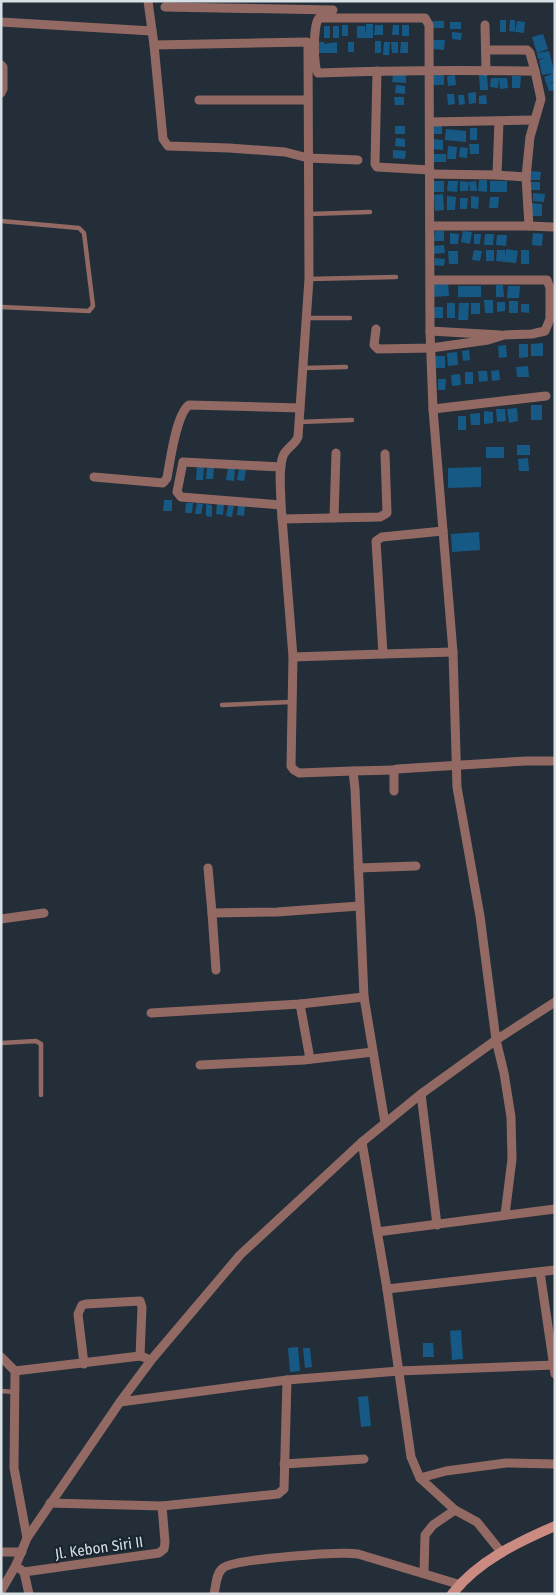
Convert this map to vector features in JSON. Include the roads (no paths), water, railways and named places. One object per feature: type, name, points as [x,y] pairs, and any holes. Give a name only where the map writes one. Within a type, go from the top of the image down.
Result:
[{"type":"main road","points":[[452,1594],[482,1564],[526,1539],[555,1526]]},
{"type":"street","points":[[148,1],[163,139],[168,146],[286,152],[308,158],[358,160]]},
{"type":"street","points":[[165,8],[333,10],[427,19],[429,25],[430,331],[433,409],[453,652],[457,787],[480,916],[496,1040],[504,1073],[511,1117],[512,1158],[505,1215]]},
{"type":"street","points":[[333,10],[316,21],[315,65],[317,72],[535,71]]},
{"type":"street","points":[[1,22],[152,31]]},
{"type":"street","points":[[485,25],[486,71]]},
{"type":"street","points":[[154,46],[307,42],[309,46],[309,279],[307,318],[298,437],[293,446],[284,455],[281,467],[281,505],[293,657],[291,766],[299,773],[394,770],[457,764],[555,761]]},
{"type":"street","points":[[486,50],[527,50],[530,53],[535,71],[541,99],[530,137],[526,177],[529,226]]},
{"type":"street","points":[[1,65],[3,67],[3,88],[1,93]]},
{"type":"street","points":[[377,71],[377,168],[526,177]]},
{"type":"street","points":[[198,100],[308,100]]},
{"type":"street","points":[[430,122],[534,120]]},
{"type":"street","points":[[497,175],[499,121]]},
{"type":"street","points":[[430,226],[553,227]]},
{"type":"street","points":[[430,280],[547,280],[550,288],[550,320],[545,330],[532,334],[504,335],[430,331]]},
{"type":"street","points":[[376,329],[374,345],[378,349],[431,348],[488,340],[504,335]]},
{"type":"street","points":[[433,409],[546,396]]},
{"type":"street","points":[[94,477],[163,483],[168,478],[175,435],[184,408],[189,405],[300,408]]},
{"type":"street","points":[[334,518],[336,453]]},
{"type":"street","points":[[282,519],[380,517],[387,513],[385,454]]},
{"type":"street","points":[[281,467],[183,462],[177,492],[181,498],[281,505]]},
{"type":"street","points":[[383,654],[376,541],[382,537],[443,531]]},
{"type":"street","points":[[293,657],[453,652]]},
{"type":"street","points":[[394,770],[394,791]]},
{"type":"street","points":[[353,771],[364,997],[385,1123]]},
{"type":"street","points":[[358,868],[416,866]]},
{"type":"street","points":[[208,868],[216,970]]},
{"type":"street","points":[[212,913],[276,912],[360,906]]},
{"type":"street","points":[[1,919],[44,913]]},
{"type":"street","points":[[151,1013],[300,1004],[364,997]]},
{"type":"street","points":[[1,1591],[16,1566],[27,1538],[120,1402],[152,1359],[240,1255],[362,1142],[421,1094],[496,1040],[555,1002]]},
{"type":"street","points":[[300,1004],[310,1060]]},
{"type":"street","points":[[200,1066],[310,1060],[374,1052]]},
{"type":"street","points":[[421,1094],[437,1225]]},
{"type":"street","points":[[362,1142],[387,1289],[411,1457],[420,1478],[455,1510],[477,1522],[502,1553]]},
{"type":"street","points":[[377,1232],[555,1209]]},
{"type":"street","points":[[387,1289],[555,1270]]},
{"type":"street","points":[[120,1402],[286,1380],[399,1371],[554,1368],[540,1272]]},
{"type":"street","points":[[84,1364],[78,1314],[82,1305],[86,1304],[140,1301],[142,1307],[140,1356]]},
{"type":"street","points":[[15,1371],[140,1356],[152,1359]]},
{"type":"street","points":[[1,1358],[15,1371],[14,1468],[27,1538]]},
{"type":"street","points":[[50,1503],[162,1506],[278,1494],[284,1489],[286,1380]]},
{"type":"street","points":[[284,1464],[364,1459]]},
{"type":"street","points":[[420,1478],[446,1471],[506,1463],[555,1464]]},
{"type":"street","name":"Jl. Kebon Siri II","points":[[24,1572],[159,1553],[164,1548],[165,1542],[162,1506]]},
{"type":"street","points":[[424,1573],[426,1535],[433,1525],[455,1510]]},
{"type":"street","points":[[1,1552],[22,1552]]},
{"type":"street","points":[[214,1594],[220,1571],[224,1567],[241,1562],[350,1552],[461,1584]]},
{"type":"street","points":[[16,1566],[24,1572],[29,1594]]},
{"type":"lane","points":[[308,214],[370,212]]},
{"type":"lane","points":[[1,221],[79,228],[82,230],[84,233],[92,306],[88,311],[1,307]]},
{"type":"lane","points":[[309,279],[396,277]]},
{"type":"lane","points":[[307,318],[350,318]]},
{"type":"lane","points":[[303,368],[346,367]]},
{"type":"lane","points":[[299,422],[352,420]]},
{"type":"lane","points":[[222,705],[292,702]]},
{"type":"lane","points":[[1,1044],[36,1041],[41,1044],[41,1096]]},
{"type":"lane","points":[[1,1391],[15,1392]]}]
